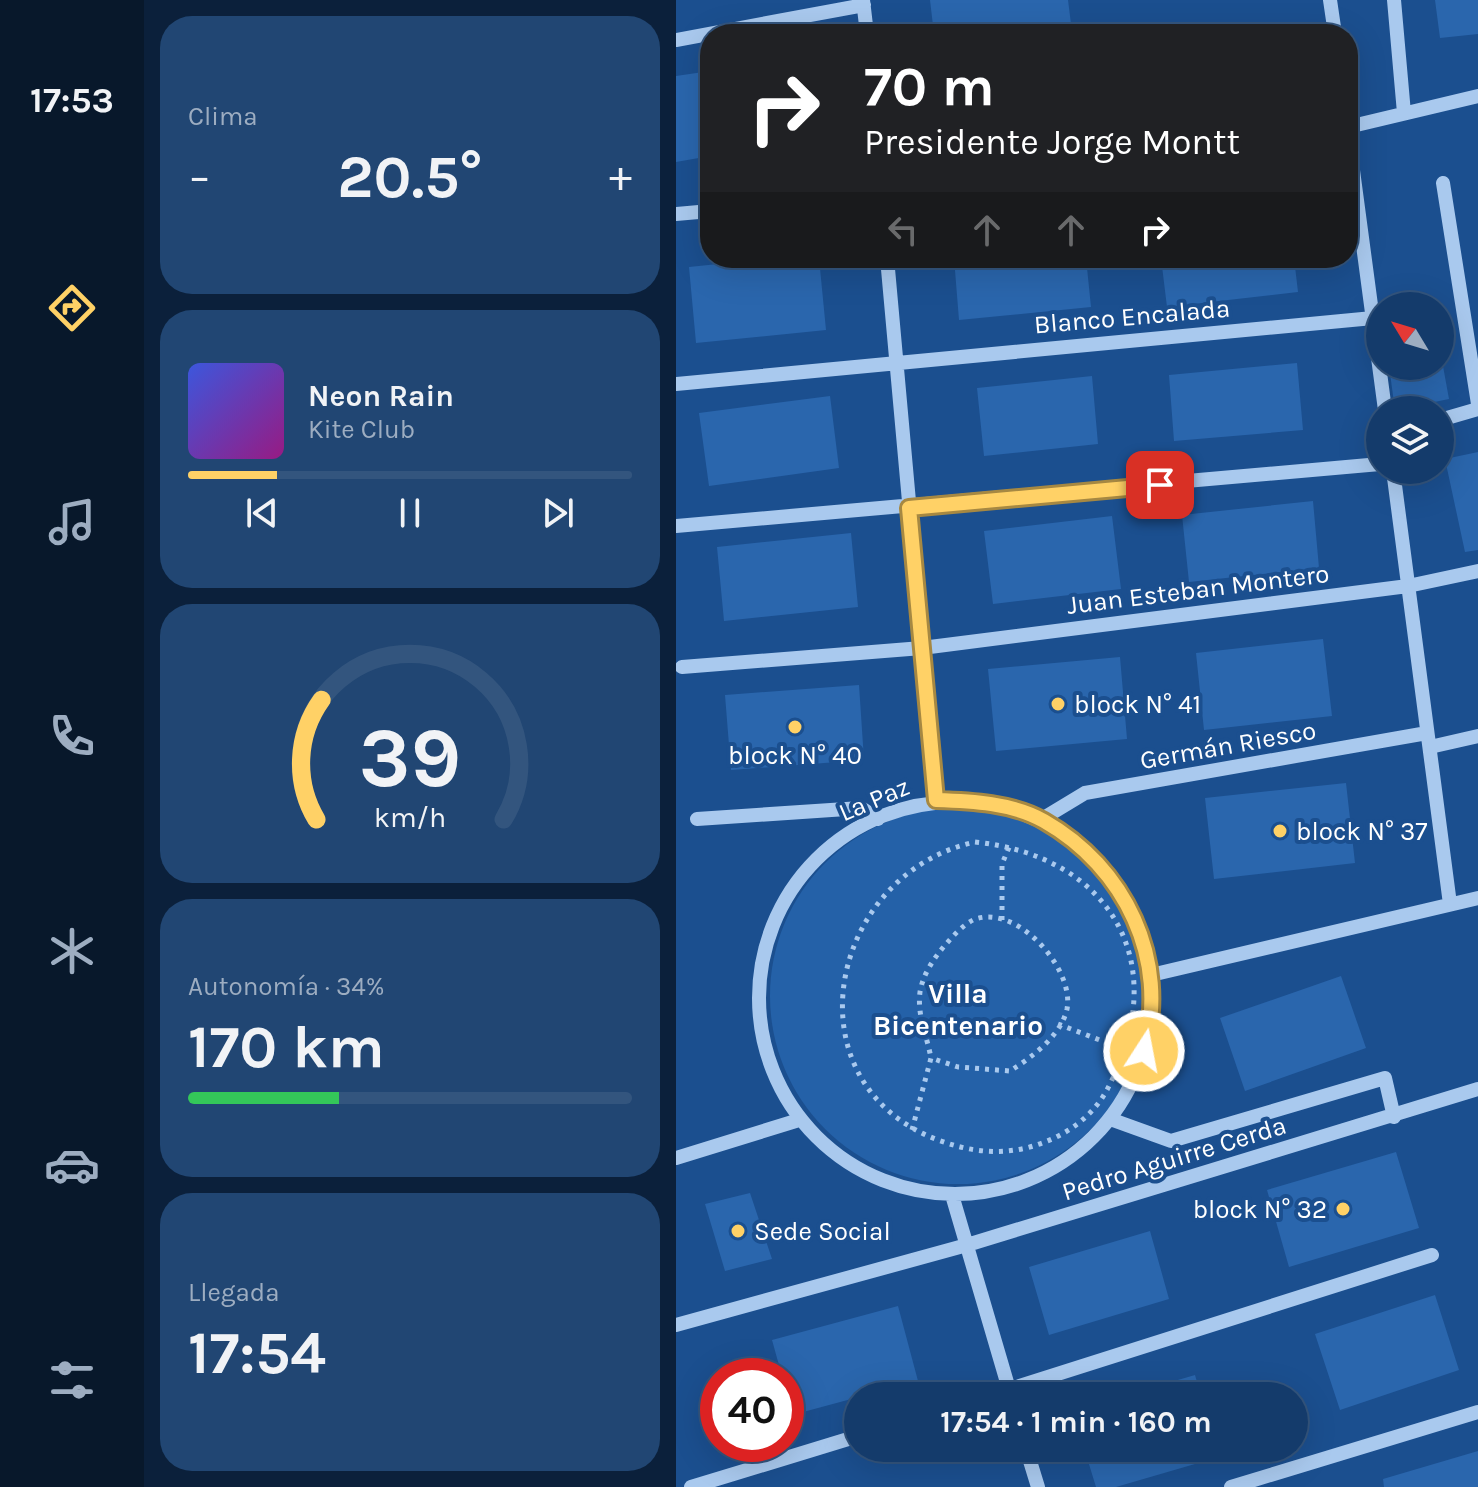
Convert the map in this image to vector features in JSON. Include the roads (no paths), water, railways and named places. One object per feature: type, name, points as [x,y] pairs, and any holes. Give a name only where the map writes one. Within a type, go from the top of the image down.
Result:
[{"type":"street","points":[[1330,0],[1334,24]]},
{"type":"street","points":[[1394,0],[1404,113]]},
{"type":"street","points":[[757,24],[864,3],[866,24]]},
{"type":"street","points":[[676,40],[700,35]]},
{"type":"street","points":[[1358,124],[1478,96]]},
{"type":"street","points":[[1443,183],[1478,407],[1454,415]]},
{"type":"street","points":[[676,214],[700,212]]},
{"type":"street","points":[[1358,220],[1369,292]]},
{"type":"street","points":[[888,268],[936,800]]},
{"type":"street","name":"Blanco Encalada","points":[[676,384],[1366,319]]},
{"type":"street","points":[[676,526],[909,508],[1366,465]]},
{"type":"street","points":[[1395,484],[1450,904]]},
{"type":"street","name":"Juan Esteban Montero","points":[[682,667],[922,648],[1408,586],[1478,571]]},
{"type":"street","name":"Germán Riesco","points":[[1042,819],[1085,793],[1428,740],[1478,736]]},
{"type":"street","name":"La Paz","points":[[936,800],[980,801],[1042,819],[1096,858],[1134,912],[1151,975],[1151,1026],[1137,1075],[1110,1119],[1067,1161],[1012,1187],[952,1195],[908,1190],[867,1175],[830,1151],[799,1120],[768,1062],[757,997],[769,932],[801,874],[850,830],[911,805],[936,800]]},
{"type":"street","points":[[697,819],[861,808],[878,819]]},
{"type":"street","points":[[1151,975],[1478,898]]},
{"type":"street","points":[[1110,1119],[1171,1141],[1385,1078],[1394,1117]]},
{"type":"street","name":"Pedro Aguirre Cerda","points":[[676,1325],[967,1245],[1478,1089]]},
{"type":"street","points":[[676,1158],[799,1120]]},
{"type":"street","points":[[952,1195],[1007,1382]]},
{"type":"street","points":[[1044,1382],[1432,1255]]},
{"type":"street","points":[[1231,1487],[1478,1412]]},
{"type":"street","points":[[691,1487],[844,1440]]},
{"type":"street","points":[[1030,1462],[1038,1487]]},
{"type":"place","name":"block N° 41","points":[[1058,704]]},
{"type":"place","name":"block N° 40","points":[[795,727]]},
{"type":"place","name":"block N° 37","points":[[1280,831]]},
{"type":"place","name":"block N° 32","points":[[1343,1209]]},
{"type":"place","name":"Sede Social","points":[[738,1231]]},
{"type":"district","name":"Villa Bicentenario","points":[[958,1009]]}]
